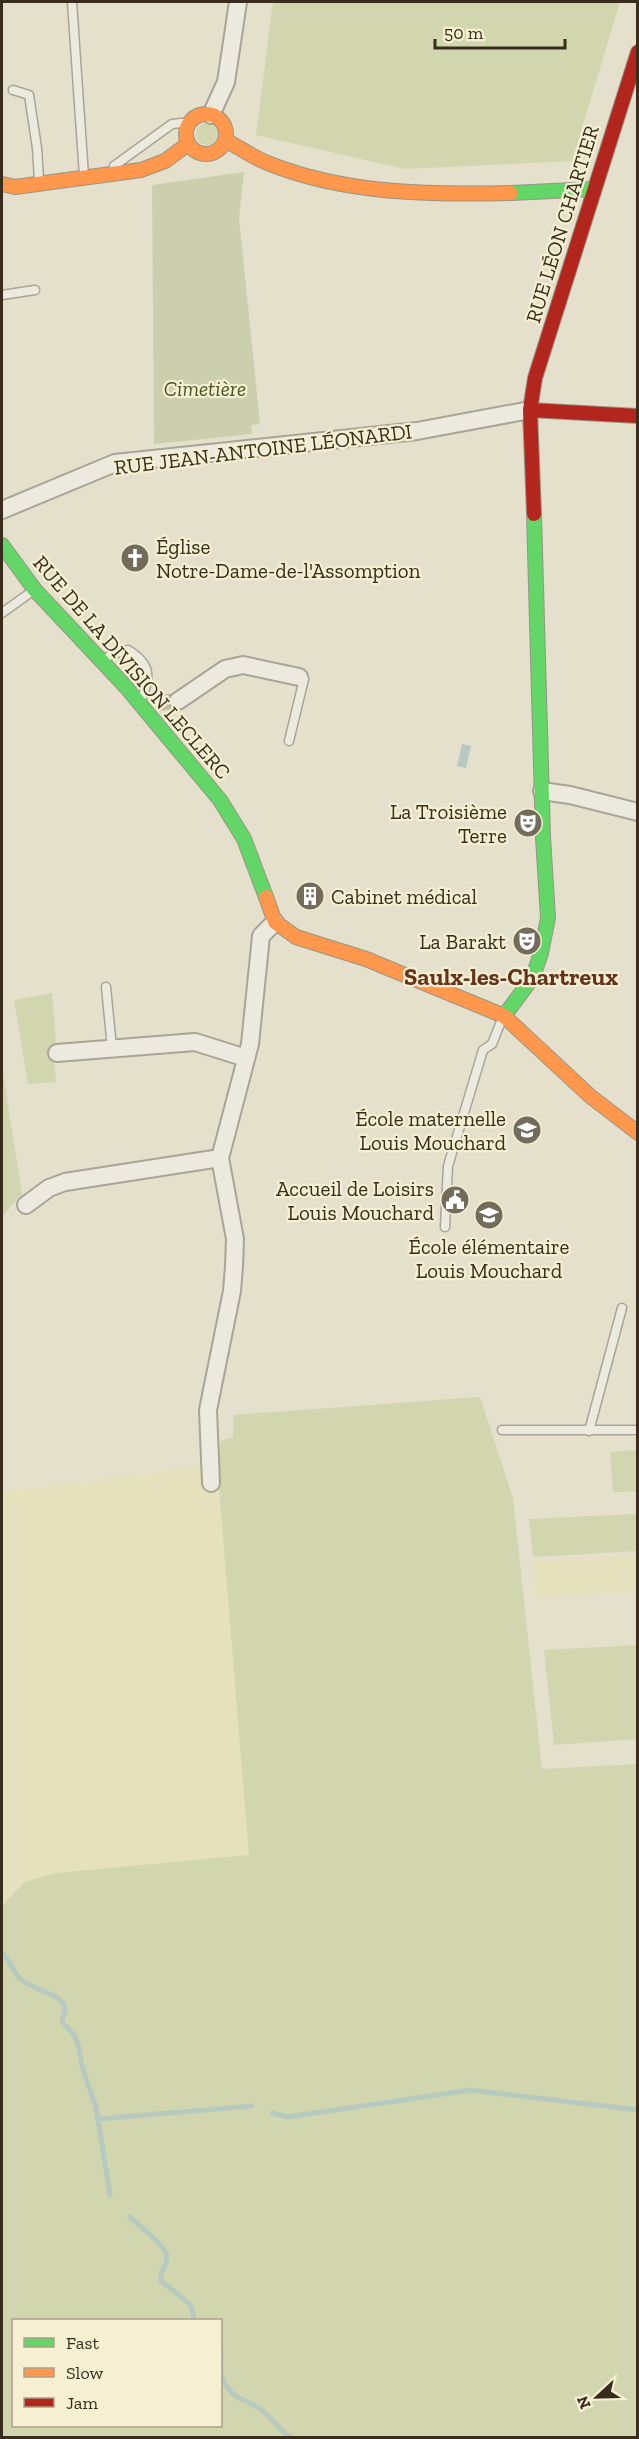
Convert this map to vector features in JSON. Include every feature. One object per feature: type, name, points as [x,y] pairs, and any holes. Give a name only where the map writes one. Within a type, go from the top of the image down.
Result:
[{"type":"main road","name":"RUE LÉON CHARTIER","points":[[504,1016],[533,976],[546,934],[548,918],[530,410],[535,378],[594,189],[633,82],[638,52]]},
{"type":"main road","points":[[211,115],[223,125],[225,140],[221,147],[208,155],[193,150],[185,136],[190,122],[196,117],[211,115]]},
{"type":"main road","points":[[225,140],[269,164],[333,183],[398,190],[464,193],[568,192],[594,189]]},
{"type":"main road","points":[[2,184],[15,187],[85,181],[101,175],[141,170],[165,161],[188,144]]},
{"type":"main road","points":[[530,410],[638,416]]},
{"type":"main road","name":"RUE DE LA DIVISION LECLERC","points":[[2,545],[35,590],[173,741],[233,819],[244,839],[275,921]]},
{"type":"main road","points":[[275,921],[296,937],[366,959],[504,1016],[590,1096],[638,1133]]},
{"type":"street","points":[[211,115],[226,82],[238,2]]},
{"type":"street","name":"RUE JEAN-ANTOINE LÉONARDI","points":[[2,510],[115,464],[417,431],[530,410]]},
{"type":"street","name":"RUE DE LA DIVISION LECLERC","points":[[177,701],[225,669],[243,665],[299,677]]},
{"type":"street","name":"RUE DE LA DIVISION LECLERC","points":[[139,703],[158,704]]},
{"type":"street","points":[[542,791],[570,795],[638,812]]},
{"type":"street","points":[[211,1483],[208,1410],[232,1291],[235,1239],[220,1158],[250,1044],[261,936],[275,921]]},
{"type":"street","points":[[57,1053],[195,1042],[246,1058]]},
{"type":"street","points":[[26,1205],[49,1188],[65,1182],[220,1158]]},
{"type":"lane","points":[[72,2],[85,181]]},
{"type":"lane","points":[[13,90],[29,95],[40,184]]},
{"type":"lane","points":[[101,175],[172,124],[190,122]]},
{"type":"lane","points":[[2,295],[35,290]]},
{"type":"lane","points":[[2,613],[35,590]]},
{"type":"lane","points":[[102,662],[110,655],[128,650],[142,658],[147,669],[147,687],[139,703]]},
{"type":"lane","points":[[289,741],[304,679],[299,677]]},
{"type":"lane","points":[[106,987],[112,1048]]},
{"type":"lane","points":[[445,1227],[448,1166],[483,1050],[492,1044],[504,1016]]},
{"type":"lane","points":[[589,1431],[622,1308]]},
{"type":"lane","points":[[502,1430],[638,1430]]},
{"type":"shaded area","points":[[462,744],[471,746],[466,768],[457,766]]},
{"type":"shaded area","points":[[217,1464],[249,1856],[56,1873],[25,1882],[2,1906],[2,1492]]},
{"type":"shaded area","points":[[637,1555],[637,1591],[536,1598],[533,1561]]},
{"type":"green space","points":[[273,2],[620,2],[572,161],[405,169],[256,135]]},
{"type":"green space","points":[[207,123],[215,126],[218,134],[215,142],[207,145],[199,142],[196,134],[199,126]]},
{"type":"green space","name":"Cimetière","points":[[244,172],[239,218],[260,424],[251,425],[252,434],[154,444],[152,185]]},
{"type":"green space","points":[[52,993],[56,1082],[28,1084],[14,1000]]},
{"type":"green space","points":[[2,1065],[22,1194],[2,1217]]},
{"type":"green space","points":[[480,1397],[513,1498],[542,1769],[637,1764],[637,2437],[2,2438],[2,1906],[25,1882],[56,1873],[249,1855],[217,1464],[221,1441],[233,1437],[234,1415]]},
{"type":"green space","points":[[637,1450],[637,1491],[613,1492],[610,1452]]},
{"type":"green space","points":[[637,1514],[637,1551],[533,1557],[529,1519]]},
{"type":"green space","points":[[637,1645],[637,1739],[554,1745],[544,1650]]},
{"type":"waterway","points":[[2,1953],[22,1980],[63,2003],[65,2010],[62,2022],[74,2035],[78,2044],[83,2070],[96,2107],[110,2195]]},
{"type":"waterway","points":[[272,2113],[288,2117],[470,2090],[638,2110]]},
{"type":"waterway","points":[[98,2119],[252,2106]]},
{"type":"waterway","points":[[130,2217],[166,2253],[167,2260],[161,2274],[161,2281],[190,2304],[195,2319]]},
{"type":"waterway","points":[[222,2377],[230,2391],[264,2412],[291,2438]]},
{"type":"tunnel","points":[[158,703],[178,701]]},
{"type":"traffic: fast","points":[[511,193],[594,189]]},
{"type":"traffic: fast","points":[[504,1016],[533,977],[541,953],[548,918],[543,837],[534,514]]},
{"type":"traffic: fast","points":[[2,545],[35,590],[126,687],[220,800],[244,839],[266,897]]},
{"type":"traffic: slow","points":[[206,114],[214,115],[220,120],[225,126],[226,134],[225,142],[220,148],[214,153],[206,154],[198,153],[192,148],[187,142],[186,134],[187,126],[192,120],[198,115],[206,114]]},
{"type":"traffic: slow","points":[[225,140],[270,164],[299,174],[358,187],[419,193],[511,193]]},
{"type":"traffic: slow","points":[[2,184],[15,187],[141,170],[165,161],[188,144]]},
{"type":"traffic: slow","points":[[266,897],[275,922],[296,937],[366,959],[504,1016],[590,1096],[638,1133]]},
{"type":"traffic: jam","points":[[534,514],[530,410],[535,378],[638,52]]},
{"type":"traffic: jam","points":[[530,410],[638,416]]},
{"type":"place","name":"Église Notre-Dame-de-l'Assomption","points":[[135,558]]},
{"type":"place","name":"La Troisième Terre","points":[[528,823]]},
{"type":"place","name":"Cabinet médical","points":[[310,896]]},
{"type":"place","name":"La Barakt","points":[[527,941]]},
{"type":"place","name":"École maternelle Louis Mouchard","points":[[527,1130]]},
{"type":"place","name":"Accueil de Loisirs Louis Mouchard","points":[[455,1200]]},
{"type":"place","name":"École élémentaire Louis Mouchard","points":[[489,1215]]},
{"type":"district","name":"Saulx-les-Chartreux","points":[[511,976]]}]
